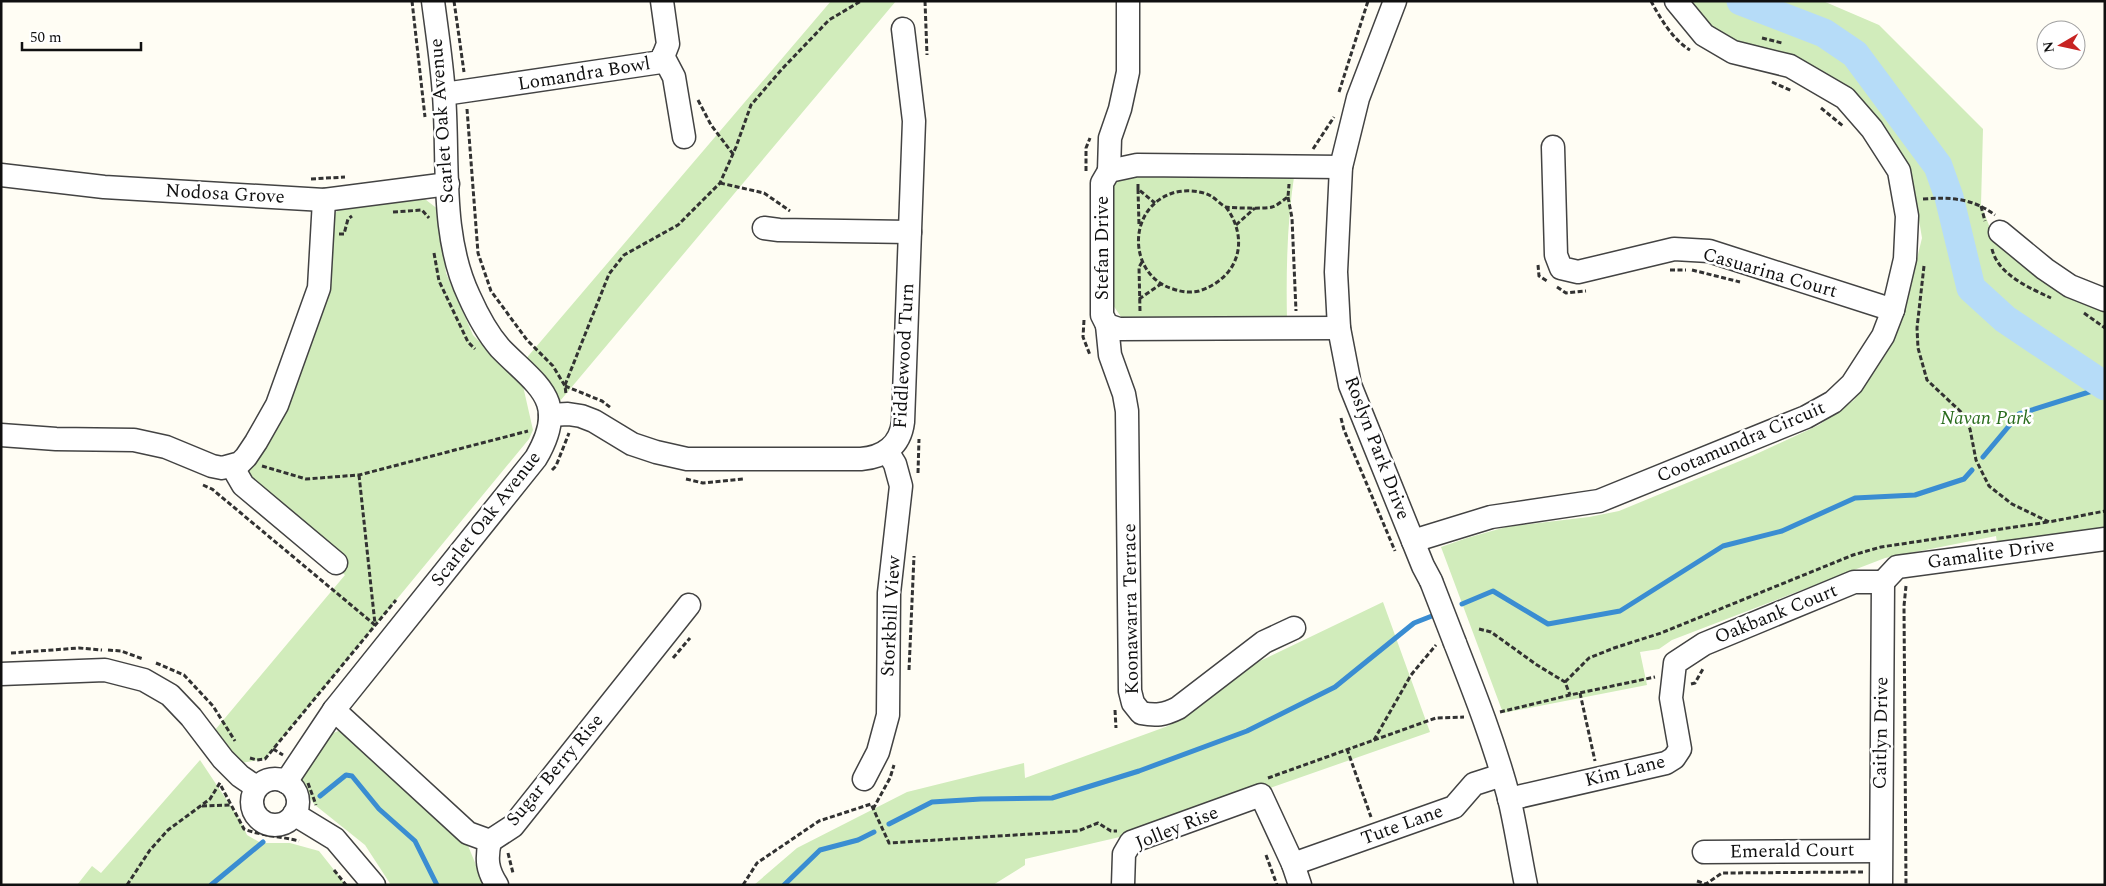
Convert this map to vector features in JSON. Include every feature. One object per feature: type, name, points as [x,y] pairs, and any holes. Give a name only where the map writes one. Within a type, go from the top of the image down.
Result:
[{"type":"street","name":"Scarlet Oak Avenue","points":[[286,782],[334,710],[382,632],[536,458],[547,436],[550,415],[548,403],[538,384],[500,347],[488,332],[468,294],[454,251],[449,216],[448,184],[455,93],[433,1]]},
{"type":"street","name":"Lomandra Bowl","points":[[455,93],[661,62],[668,44],[662,1]]},
{"type":"street","points":[[1109,160],[1110,138],[1120,109],[1128,72],[1128,1]]},
{"type":"street","name":"Roslyn Park Drive","points":[[1395,1],[1358,98],[1340,113],[1341,167],[1336,272],[1339,328],[1350,385],[1455,643],[1487,715],[1509,799],[1526,885]]},
{"type":"street","name":"Cootamundra Circuit","points":[[1413,541],[1491,516],[1599,501],[1806,417],[1833,402],[1852,384],[1883,336],[1893,310],[1906,259],[1907,216],[1899,171],[1872,129],[1845,98],[1790,66],[1733,52],[1704,35],[1676,1]]},
{"type":"street","name":"Fiddlewood Turn","points":[[550,415],[568,414],[581,416],[594,421],[632,444],[687,459],[842,460],[872,458],[887,451],[898,441],[902,432],[914,121],[903,29]]},
{"type":"street","points":[[663,56],[674,77],[684,137]]},
{"type":"street","name":"Casuarina Court","points":[[1553,147],[1556,255],[1561,268],[1578,272],[1674,249],[1709,251],[1893,310]]},
{"type":"street","name":"Stefan Drive","points":[[1339,328],[1119,330],[1107,325],[1102,315],[1102,183],[1109,160],[1136,165],[1341,167]]},
{"type":"street","name":"Nodosa Grove","points":[[1,175],[104,187],[316,199],[448,184]]},
{"type":"street","points":[[1,436],[134,440],[166,447],[212,466],[222,468],[240,460],[277,405],[319,288],[322,236],[316,199]]},
{"type":"street","points":[[764,228],[779,230],[910,232]]},
{"type":"street","points":[[2000,232],[2045,269],[2070,286],[2105,300]]},
{"type":"street","name":"Koonawarra Terrace","points":[[1107,325],[1110,355],[1124,394],[1127,411],[1130,691],[1133,704],[1141,714],[1152,716],[1163,715],[1178,708],[1264,642],[1294,628]]},
{"type":"street","name":"Storkbill View","points":[[864,780],[878,752],[888,715],[889,593],[901,486],[895,464],[887,451]]},
{"type":"street","points":[[240,460],[243,485],[336,563]]},
{"type":"street","name":"Gamalite Drive","points":[[1883,582],[1897,567],[2105,539]]},
{"type":"street","name":"Oakbank Court","points":[[1675,663],[1704,644],[1854,582],[1883,582]]},
{"type":"street","name":"Caitlyn Drive","points":[[1881,885],[1874,851],[1883,582]]},
{"type":"street","name":"Sugar Berry Rise","points":[[334,710],[468,833],[490,841],[513,826],[688,605]]},
{"type":"street","name":"Kim Lane","points":[[1509,799],[1666,764],[1674,758],[1680,749],[1671,698],[1675,663]]},
{"type":"street","points":[[1,674],[105,670],[144,680],[170,695],[191,716],[222,760],[222,776],[256,787]]},
{"type":"street","name":"Tute Lane","points":[[1297,874],[1377,834],[1454,807],[1474,784],[1502,775]]},
{"type":"street","points":[[274,778],[286,782],[293,787],[297,794],[298,802],[294,814],[286,822],[279,825],[263,823],[257,817],[251,802],[252,794],[256,787],[274,778]]},
{"type":"street","points":[[1261,789],[1297,874]]},
{"type":"street","name":"Jolley Rise","points":[[1123,885],[1124,854],[1131,842],[1261,789]]},
{"type":"street","points":[[294,814],[335,839],[374,885]]},
{"type":"street","points":[[490,841],[486,858],[490,874],[497,885]]},
{"type":"street","name":"Emerald Court","points":[[1704,852],[1874,851]]},
{"type":"path","points":[[454,1],[460,36],[455,93],[478,253],[491,291],[527,340],[553,366],[564,386],[602,401],[614,410]]},
{"type":"path","points":[[564,386],[609,274],[624,255],[678,225],[720,183],[751,105],[829,20],[861,1]]},
{"type":"path","points":[[1337,99],[1368,1]]},
{"type":"path","points":[[1651,1],[1659,17],[1683,46],[1692,51]]},
{"type":"path","points":[[1760,37],[1778,41],[1787,46]]},
{"type":"path","points":[[1771,82],[1797,93]]},
{"type":"path","points":[[694,93],[711,125],[733,154]]},
{"type":"path","points":[[1816,105],[1844,127]]},
{"type":"path","points":[[1311,151],[1340,113]]},
{"type":"path","points":[[1086,148],[1109,160]]},
{"type":"path","points":[[1291,167],[1288,197],[1292,218],[1296,327]]},
{"type":"path","points":[[316,199],[307,179],[347,176]]},
{"type":"path","points":[[720,183],[764,193],[780,206],[794,213]]},
{"type":"path","points":[[1138,189],[1138,246],[1142,262],[1152,277],[1161,284],[1182,292],[1195,292],[1212,287],[1232,268],[1236,260],[1239,242],[1236,226],[1226,207],[1211,196],[1201,192],[1184,191],[1170,194],[1155,203],[1144,217],[1139,228]]},
{"type":"path","points":[[1921,191],[1923,206]]},
{"type":"path","points":[[1226,207],[1273,207],[1288,197]]},
{"type":"path","points":[[1923,199],[1949,197],[1981,205]]},
{"type":"path","points":[[1236,226],[1256,207]]},
{"type":"path","points":[[385,212],[422,210],[429,218]]},
{"type":"path","points":[[322,236],[344,234],[348,219],[357,214]]},
{"type":"path","points":[[1924,257],[1917,328],[1918,348],[1927,380],[1961,412],[1970,429],[1976,460],[1988,486],[2012,504],[2049,522],[2105,511]]},
{"type":"path","points":[[1140,329],[1139,267],[1142,262]]},
{"type":"path","points":[[1139,299],[1161,284]]},
{"type":"path","points":[[240,460],[306,479],[359,475],[533,430]]},
{"type":"path","points":[[359,475],[382,632]]},
{"type":"path","points":[[203,484],[212,489],[382,632]]},
{"type":"path","points":[[1906,885],[1904,606],[1906,584],[1911,580]]},
{"type":"path","points":[[1479,629],[1491,632],[1537,665],[1565,682],[1570,695]]},
{"type":"path","points":[[1374,740],[1411,676],[1431,649]]},
{"type":"path","points":[[1261,789],[1268,778],[1436,718],[1487,715],[1662,676],[1671,685],[1683,687],[1695,683],[1706,662]]},
{"type":"path","points":[[1580,693],[1598,779]]},
{"type":"path","points":[[127,885],[150,850],[168,830],[210,799],[222,776],[245,757],[257,760],[264,759],[273,749]]},
{"type":"path","points":[[1347,750],[1377,834]]},
{"type":"path","points":[[222,776],[230,805],[244,829],[262,836],[276,835],[303,842]]},
{"type":"path","points":[[743,885],[757,863],[819,821],[871,804],[889,843],[1078,831],[1098,823],[1111,832],[1125,830]]},
{"type":"path","points":[[201,806],[230,805]]},
{"type":"path","points":[[1697,881],[1706,884],[1722,873],[1868,872],[1874,851]]},
{"type":"path","points":[[330,864],[346,885]]},
{"type":"green space","points":[[831,1],[896,1],[560,401],[546,378],[524,361]]},
{"type":"green space","name":"Navan Park","points":[[1684,1],[1823,1],[1879,25],[1983,129],[1981,205],[1994,238],[2105,310],[2105,531],[1997,543],[1996,536],[1885,558],[1672,640],[1659,649],[1640,652],[1647,685],[1503,713],[1441,547],[1506,527],[1589,517],[1619,511],[1752,456],[1819,425],[1854,400],[1886,354],[1904,312],[1922,238],[1913,184],[1866,109],[1712,29]]},
{"type":"green space","points":[[1295,170],[1290,208],[1287,321],[1121,317],[1107,296],[1108,189],[1122,172]]},
{"type":"green space","points":[[421,196],[439,210],[446,273],[473,335],[523,386],[533,430],[529,439],[265,759],[241,763],[215,730],[345,575],[248,492],[243,476],[328,293],[335,213],[349,201]]},
{"type":"green space","points":[[1383,602],[1430,732],[1150,830],[1025,859],[1025,865],[993,885],[754,885],[797,848],[907,792],[1024,763],[1025,778],[1168,726],[1258,662]]},
{"type":"green space","points":[[341,730],[464,836],[487,885],[391,885],[365,845],[315,805],[299,784],[304,768],[323,737]]},
{"type":"green space","points":[[200,760],[240,820],[247,835],[261,843],[290,843],[319,851],[346,885],[77,885],[92,866],[101,873]]},
{"type":"waterway","points":[[1741,1],[1824,33],[1855,54],[1938,166],[1949,197],[1971,288],[2005,319],[2105,386]]},
{"type":"waterway","points":[[1983,457],[2019,414],[2105,387]]},
{"type":"waterway","points":[[1462,604],[1493,591],[1548,624],[1620,611],[1723,546],[1782,531],[1855,498],[1915,495],[1964,479],[1972,470]]},
{"type":"waterway","points":[[889,824],[932,802],[1052,798],[1139,771],[1247,731],[1335,687],[1414,623],[1437,614]]},
{"type":"waterway","points":[[320,796],[346,775],[352,776],[379,809],[415,841],[437,885]]},
{"type":"waterway","points":[[279,829],[285,824]]},
{"type":"waterway","points":[[784,885],[820,850],[858,840],[874,832]]},
{"type":"waterway","points":[[211,885],[263,842]]}]
